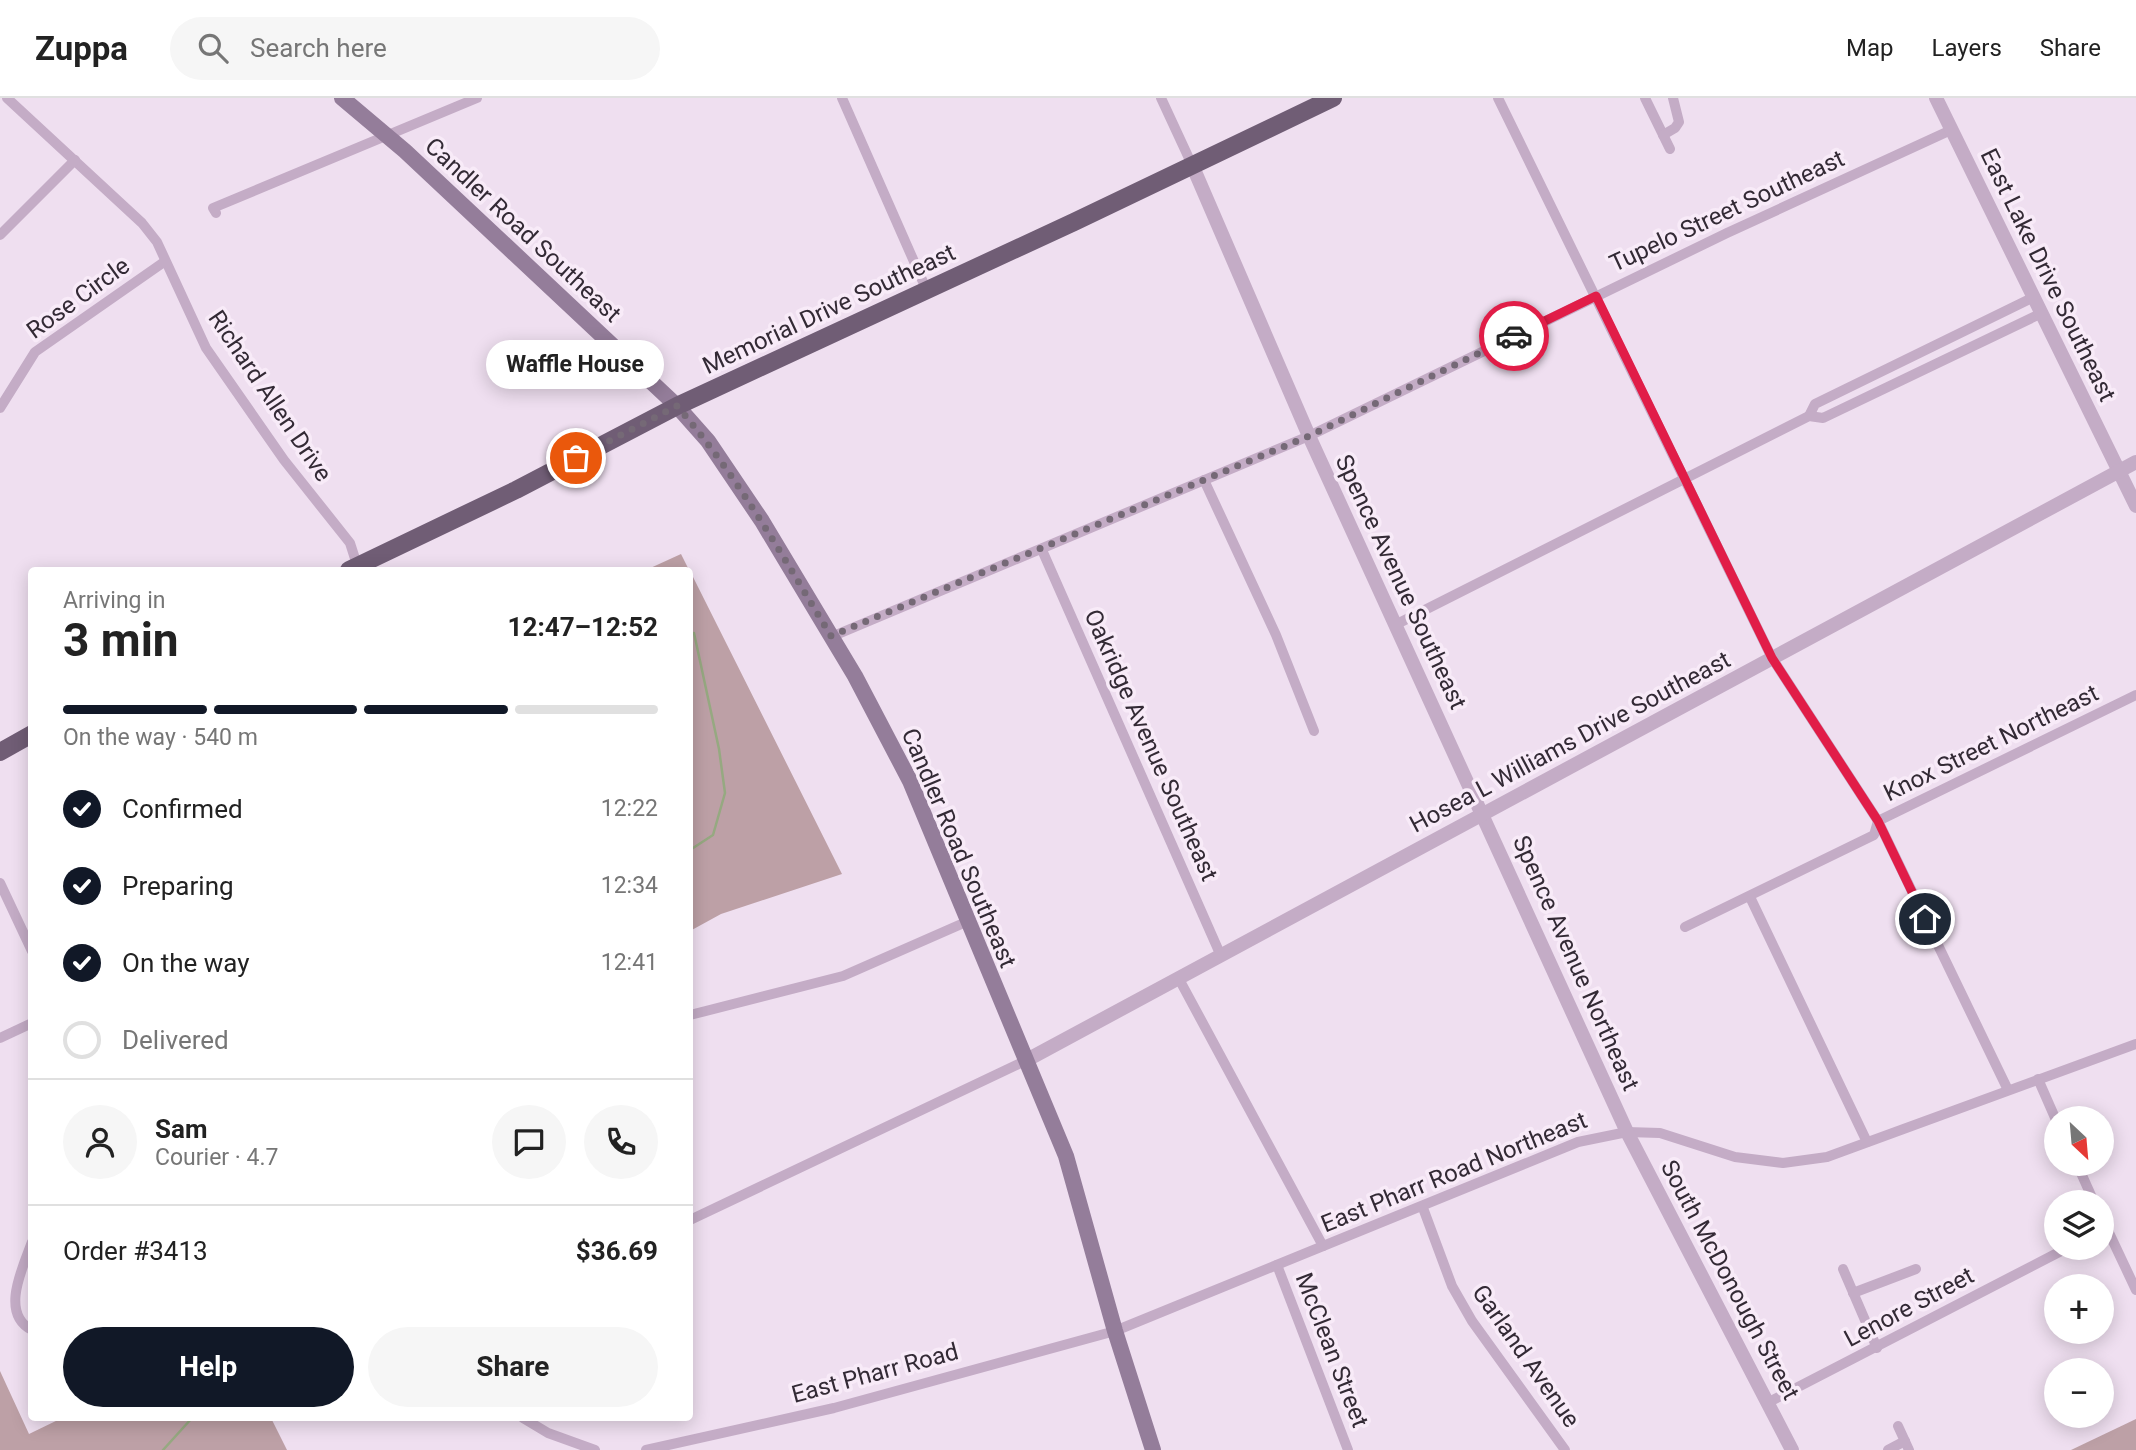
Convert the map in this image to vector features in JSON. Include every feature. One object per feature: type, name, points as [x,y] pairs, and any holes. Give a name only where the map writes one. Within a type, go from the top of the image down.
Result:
[{"type":"main road","name":"Candler Road Southeast","points":[[342,98],[388,135],[677,406],[708,441],[762,521],[831,636],[910,781],[966,922],[1066,1156],[1115,1331],[1153,1450]]},
{"type":"main road","name":"Memorial Drive Southeast","points":[[359,567],[516,490],[677,406],[1193,167],[1333,98]]},
{"type":"main road","points":[[0,752],[28,736]]},
{"type":"street","name":"Richard Allen Drive","points":[[7,98],[142,223],[157,242],[206,348],[284,460],[350,543],[355,567]]},
{"type":"street","points":[[216,214],[214,208],[477,98]]},
{"type":"street","points":[[842,98],[927,291]]},
{"type":"street","name":"Spence Avenue Southeast","points":[[1161,98],[1309,436],[1484,814]]},
{"type":"street","points":[[1498,98],[1772,658],[1878,821],[2008,1090]]},
{"type":"street","points":[[1645,98],[1670,149]]},
{"type":"street","points":[[1663,135],[1675,128],[1679,122],[1673,98]]},
{"type":"street","name":"East Lake Drive Southeast","points":[[1936,98],[2136,506]]},
{"type":"street","name":"Tupelo Street Southeast","points":[[831,636],[1042,550],[1309,436],[1596,296],[1951,131]]},
{"type":"street","points":[[0,235],[75,160]]},
{"type":"street","name":"Rose Circle","points":[[0,408],[35,352],[164,262]]},
{"type":"street","points":[[1809,416],[1815,404],[2034,297]]},
{"type":"street","points":[[1395,625],[1809,416],[1823,418],[2042,313]]},
{"type":"street","name":"Hosea L Williams Drive Southeast","points":[[1025,1061],[2136,462]]},
{"type":"street","points":[[1205,480],[1276,635],[1314,731]]},
{"type":"street","name":"Oakridge Avenue Southeast","points":[[1042,550],[1220,956]]},
{"type":"street","name":"Knox Street Northeast","points":[[1685,927],[1874,835],[1878,821],[2136,695]]},
{"type":"street","name":"Spence Avenue Northeast","points":[[1484,814],[1627,1132]]},
{"type":"street","points":[[0,883],[28,942]]},
{"type":"street","points":[[1749,897],[1867,1142]]},
{"type":"street","points":[[693,1014],[843,976],[966,922]]},
{"type":"street","points":[[1179,979],[1323,1247]]},
{"type":"street","points":[[0,1038],[28,1025]]},
{"type":"street","name":"East Pharr Road Northeast","points":[[1115,1331],[1423,1208],[1578,1142],[1627,1132],[1660,1133],[1735,1157],[1783,1163],[1827,1157],[2136,1044]]},
{"type":"street","points":[[693,1219],[1025,1061]]},
{"type":"street","points":[[2038,1079],[2050,1106]]},
{"type":"street","name":"South McDonough Street","points":[[1627,1132],[1792,1450]]},
{"type":"street","name":"Garland Avenue","points":[[1423,1208],[1452,1286],[1472,1321],[1565,1450]]},
{"type":"street","points":[[2114,1247],[2136,1290]]},
{"type":"street","points":[[28,1254],[11,1303],[16,1318],[28,1327]]},
{"type":"street","name":"Lenore Street","points":[[1769,1402],[2044,1260]]},
{"type":"street","name":"McClean Street","points":[[1277,1265],[1348,1450]]},
{"type":"street","points":[[1843,1269],[1877,1348]]},
{"type":"street","points":[[1853,1293],[1916,1269]]},
{"type":"street","name":"East Pharr Road","points":[[646,1450],[759,1427],[1115,1331]]},
{"type":"street","points":[[528,1421],[548,1433],[595,1450]]},
{"type":"street","points":[[1888,1450],[1907,1445],[1898,1426]]},
{"type":"shaded area","points":[[681,554],[688,567],[653,567]]},
{"type":"shaded area","points":[[693,577],[842,874],[721,914],[693,929]]},
{"type":"shaded area","points":[[0,1371],[29,1434],[56,1421],[272,1421],[287,1450],[0,1450]]},
{"type":"shaded area","points":[[2136,1419],[2136,1450],[2071,1450]]},
{"type":"waterway","points":[[693,848],[713,835],[725,793],[719,749],[694,633]]},
{"type":"waterway","points":[[163,1450],[189,1421]]},
{"type":"way so far","points":[[576,458],[677,406],[708,441],[762,521],[831,636],[1042,550],[1309,436],[1514,336]]},
{"type":"place","name":"Waffle House","points":[[576,458]]},
{"type":"route","points":[[1514,336],[1596,296],[1772,658],[1878,821],[1925,919]]}]
